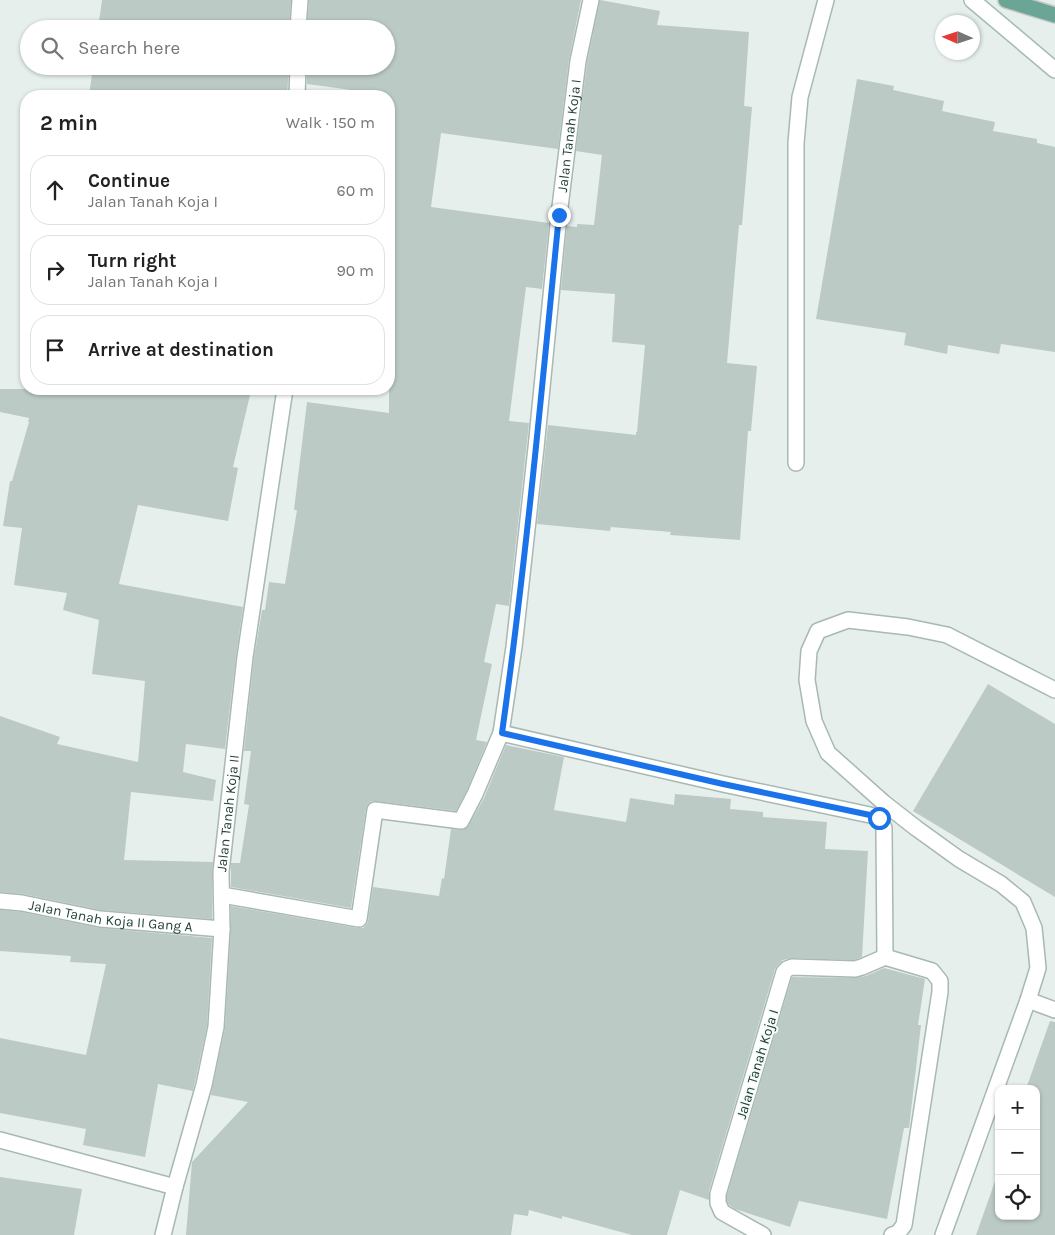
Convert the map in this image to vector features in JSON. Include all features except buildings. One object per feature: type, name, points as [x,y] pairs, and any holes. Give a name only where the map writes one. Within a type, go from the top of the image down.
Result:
[{"type":"main road","points":[[1006,0],[1055,15]]},
{"type":"street","points":[[299,20],[300,0]]},
{"type":"street","name":"Jalan Tanah Koja I","points":[[222,895],[359,919],[375,810],[461,821],[502,733],[515,637],[537,439],[560,205],[578,60],[591,0]]},
{"type":"street","points":[[796,463],[797,119],[800,97],[826,0]]},
{"type":"street","points":[[972,0],[1055,70]]},
{"type":"street","points":[[297,90],[298,75]]},
{"type":"street","name":"Jalan Tanah Koja II","points":[[163,1235],[204,1085],[216,1027],[222,928],[221,872],[245,657],[284,395]]},
{"type":"street","points":[[943,1235],[1038,968],[1034,928],[1024,902],[1001,884],[959,859],[916,828],[884,803],[828,753],[814,721],[807,680],[809,652],[818,630],[848,620],[908,626],[946,635],[1055,690]]},
{"type":"street","points":[[502,733],[879,818],[884,828],[885,956],[932,971],[940,981],[940,992],[904,1224],[898,1233],[892,1235]]},
{"type":"street","name":"Jalan Tanah Koja II Gang A","points":[[0,901],[22,903],[100,919],[222,928]]},
{"type":"street","name":"Jalan Tanah Koja I","points":[[763,1235],[722,1212],[718,1203],[718,1194],[784,972],[792,967],[855,969],[885,956]]},
{"type":"street","points":[[1028,1000],[1055,1010]]},
{"type":"street","points":[[0,1140],[175,1187]]},
{"type":"route","points":[[559,215],[536,448],[514,647],[502,733],[879,818]]}]
